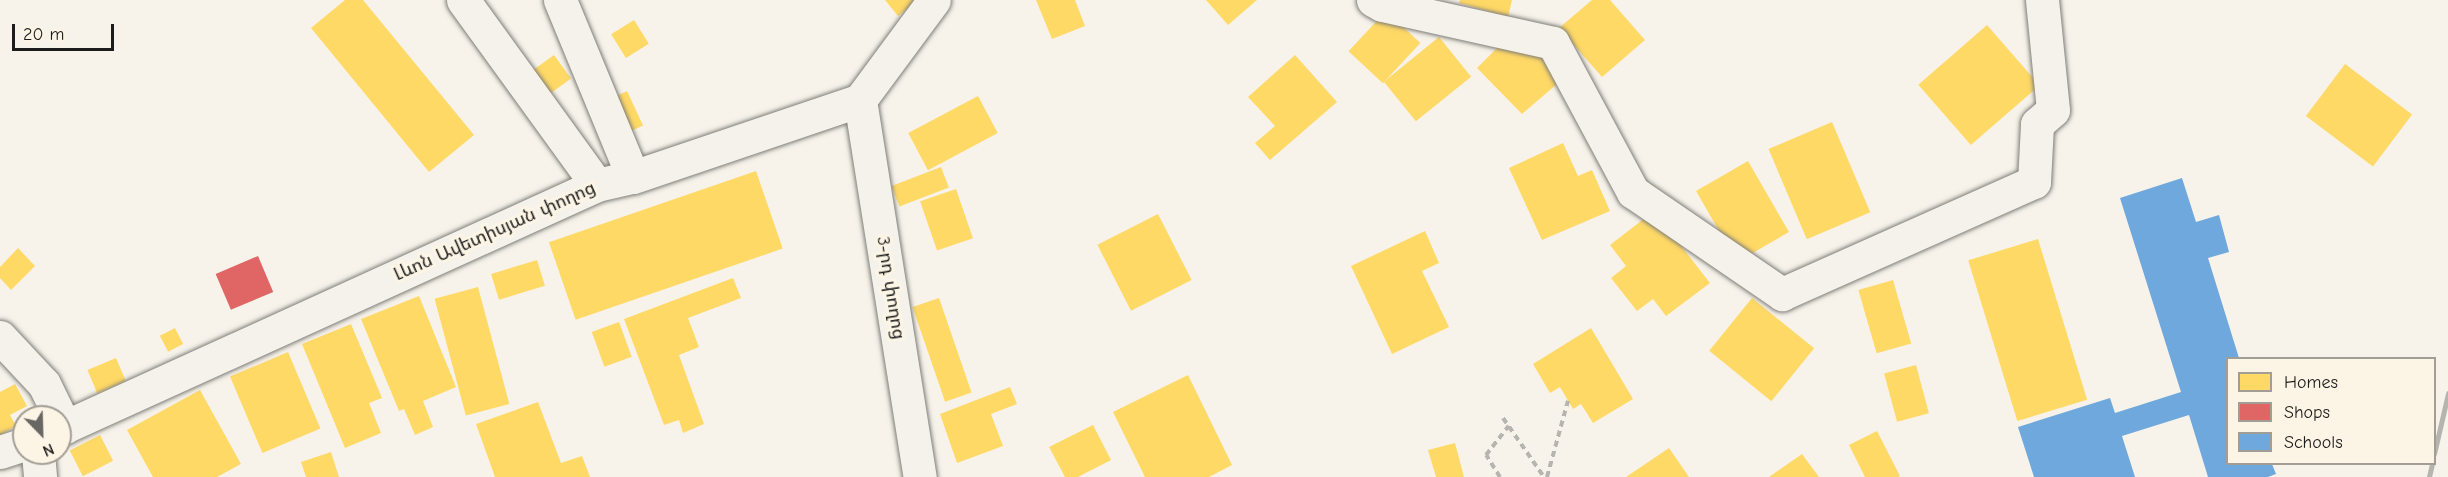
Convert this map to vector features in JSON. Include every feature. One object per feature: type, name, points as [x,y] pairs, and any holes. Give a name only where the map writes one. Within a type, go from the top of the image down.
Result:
[{"type":"street","points":[[463,0],[597,185]]},
{"type":"street","points":[[560,0],[633,177]]},
{"type":"street","points":[[860,100],[934,0]]},
{"type":"street","points":[[1373,0],[1382,5],[1553,43],[1633,192],[1782,294],[2034,182],[2037,124],[2054,110],[2042,0]]},
{"type":"street","name":"Լևոն Ավետիսյան փողոց","points":[[72,423],[597,185],[633,177],[860,100]]},
{"type":"street","name":"3-րդ փողոց","points":[[860,100],[920,477]]},
{"type":"street","points":[[0,337],[44,384],[53,405]]},
{"type":"path","points":[[1545,477],[1568,401]]},
{"type":"path","points":[[1503,418],[1545,477]]},
{"type":"path","points":[[1500,477],[1486,456],[1509,426]]},
{"type":"building: Homes","points":[[345,0],[363,0],[474,135],[429,172],[311,28]]},
{"type":"building: Homes","points":[[885,0],[914,0],[916,2],[898,16]]},
{"type":"building: Homes","points":[[1036,0],[1075,0],[1085,26],[1052,39]]},
{"type":"building: Homes","points":[[1206,0],[1257,0],[1228,25]]},
{"type":"building: Homes","points":[[1460,0],[1512,0],[1508,17],[1459,3]]},
{"type":"building: Homes","points":[[1592,0],[1610,0],[1645,40],[1602,77],[1559,28]]},
{"type":"building: Homes","points":[[1386,11],[1420,43],[1383,83],[1348,51]]},
{"type":"building: Homes","points":[[634,20],[649,44],[626,58],[611,34]]},
{"type":"building: Homes","points":[[1987,25],[2039,85],[1971,145],[1918,85]]},
{"type":"building: Homes","points":[[1439,37],[1471,77],[1416,121],[1384,82]]},
{"type":"building: Homes","points":[[1505,40],[1547,58],[1564,78],[1522,114],[1477,68]]},
{"type":"building: Homes","points":[[554,55],[571,78],[549,94],[532,71]]},
{"type":"building: Homes","points":[[1295,55],[1337,102],[1270,160],[1255,143],[1275,126],[1248,97]]},
{"type":"building: Homes","points":[[2345,64],[2412,115],[2373,166],[2306,116]]},
{"type":"building: Homes","points":[[627,91],[643,125],[628,133],[612,98]]},
{"type":"building: Homes","points":[[978,96],[998,133],[928,170],[908,133]]},
{"type":"building: Homes","points":[[1832,122],[1870,212],[1807,239],[1768,149]]},
{"type":"building: Homes","points":[[1563,143],[1578,176],[1592,170],[1610,211],[1542,240],[1509,168]]},
{"type":"building: Homes","points":[[1748,161],[1789,232],[1737,262],[1696,191]]},
{"type":"building: Homes","points":[[941,167],[949,188],[899,207],[892,186]]},
{"type":"building: Homes","points":[[756,171],[783,249],[576,320],[549,242]]},
{"type":"building: Homes","points":[[956,189],[973,238],[937,251],[920,201]]},
{"type":"building: Homes","points":[[1654,211],[1710,283],[1666,316],[1653,299],[1637,311],[1611,278],[1626,266],[1610,245]]},
{"type":"building: Homes","points":[[1158,214],[1192,280],[1131,311],[1097,245]]},
{"type":"building: Homes","points":[[1425,231],[1439,263],[1422,271],[1449,327],[1392,354],[1351,266]]},
{"type":"building: Homes","points":[[2038,239],[2087,400],[2017,421],[1968,260]]},
{"type":"building: Homes","points":[[18,248],[35,266],[11,290],[0,278],[0,267]]},
{"type":"building: Homes","points":[[537,260],[545,286],[499,300],[491,274]]},
{"type":"building: Homes","points":[[733,278],[741,298],[688,318],[699,347],[679,355],[704,424],[683,433],[679,420],[664,425],[624,319]]},
{"type":"building: Homes","points":[[1893,280],[1911,343],[1877,353],[1858,290]]},
{"type":"building: Homes","points":[[478,287],[509,404],[466,416],[435,299]]},
{"type":"building: Homes","points":[[419,296],[456,387],[423,401],[433,427],[415,435],[404,409],[399,411],[361,319]]},
{"type":"building: Homes","points":[[939,298],[972,393],[945,402],[913,307]]},
{"type":"building: Homes","points":[[1752,298],[1814,348],[1771,401],[1709,351]]},
{"type":"building: Homes","points":[[619,322],[632,357],[604,367],[592,332]]},
{"type":"building: Homes","points":[[351,324],[382,398],[369,403],[381,433],[345,448],[302,344]]},
{"type":"building: Homes","points":[[175,328],[183,344],[168,352],[160,336]]},
{"type":"building: Homes","points":[[1591,328],[1633,399],[1593,423],[1581,404],[1573,409],[1560,387],[1550,393],[1533,364]]},
{"type":"building: Homes","points":[[288,352],[320,428],[262,453],[230,377]]},
{"type":"building: Homes","points":[[116,358],[126,381],[97,393],[87,370]]},
{"type":"building: Homes","points":[[1916,365],[1929,413],[1897,422],[1884,374]]},
{"type":"building: Homes","points":[[1188,375],[1232,465],[1209,477],[1145,477],[1113,412]]},
{"type":"building: Homes","points":[[15,384],[26,405],[12,405],[10,415],[12,428],[0,435],[0,392]]},
{"type":"building: Homes","points":[[1010,387],[1017,404],[991,414],[1003,446],[957,463],[940,414]]},
{"type":"building: Homes","points":[[200,390],[241,464],[217,477],[153,477],[127,430]]},
{"type":"building: Homes","points":[[538,402],[561,463],[582,456],[590,477],[495,477],[476,424]]},
{"type":"building: Homes","points":[[1093,425],[1111,460],[1078,477],[1065,477],[1049,447]]},
{"type":"building: Homes","points":[[1877,431],[1900,476],[1898,477],[1865,477],[1849,445]]},
{"type":"building: Homes","points":[[100,435],[113,461],[83,476],[72,455],[72,449]]},
{"type":"building: Homes","points":[[1455,443],[1464,477],[1436,477],[1428,450]]},
{"type":"building: Homes","points":[[1669,448],[1689,477],[1626,477]]},
{"type":"building: Homes","points":[[331,452],[339,477],[306,477],[301,462]]},
{"type":"building: Homes","points":[[1802,454],[1819,477],[1769,477]]},
{"type":"building: Shops","points":[[258,256],[273,292],[231,310],[216,274]]},
{"type":"building: Schools","points":[[2182,178],[2196,222],[2219,215],[2229,252],[2208,258],[2239,357],[2226,357],[2226,465],[2272,465],[2276,474],[2268,477],[2208,477],[2189,415],[2122,436],[2135,477],[2034,477],[2018,427],[2110,398],[2115,413],[2181,392],[2120,198]]},
{"type":"railway","points":[[2436,445],[2448,394]]},
{"type":"railway","points":[[2429,477],[2432,465]]}]
